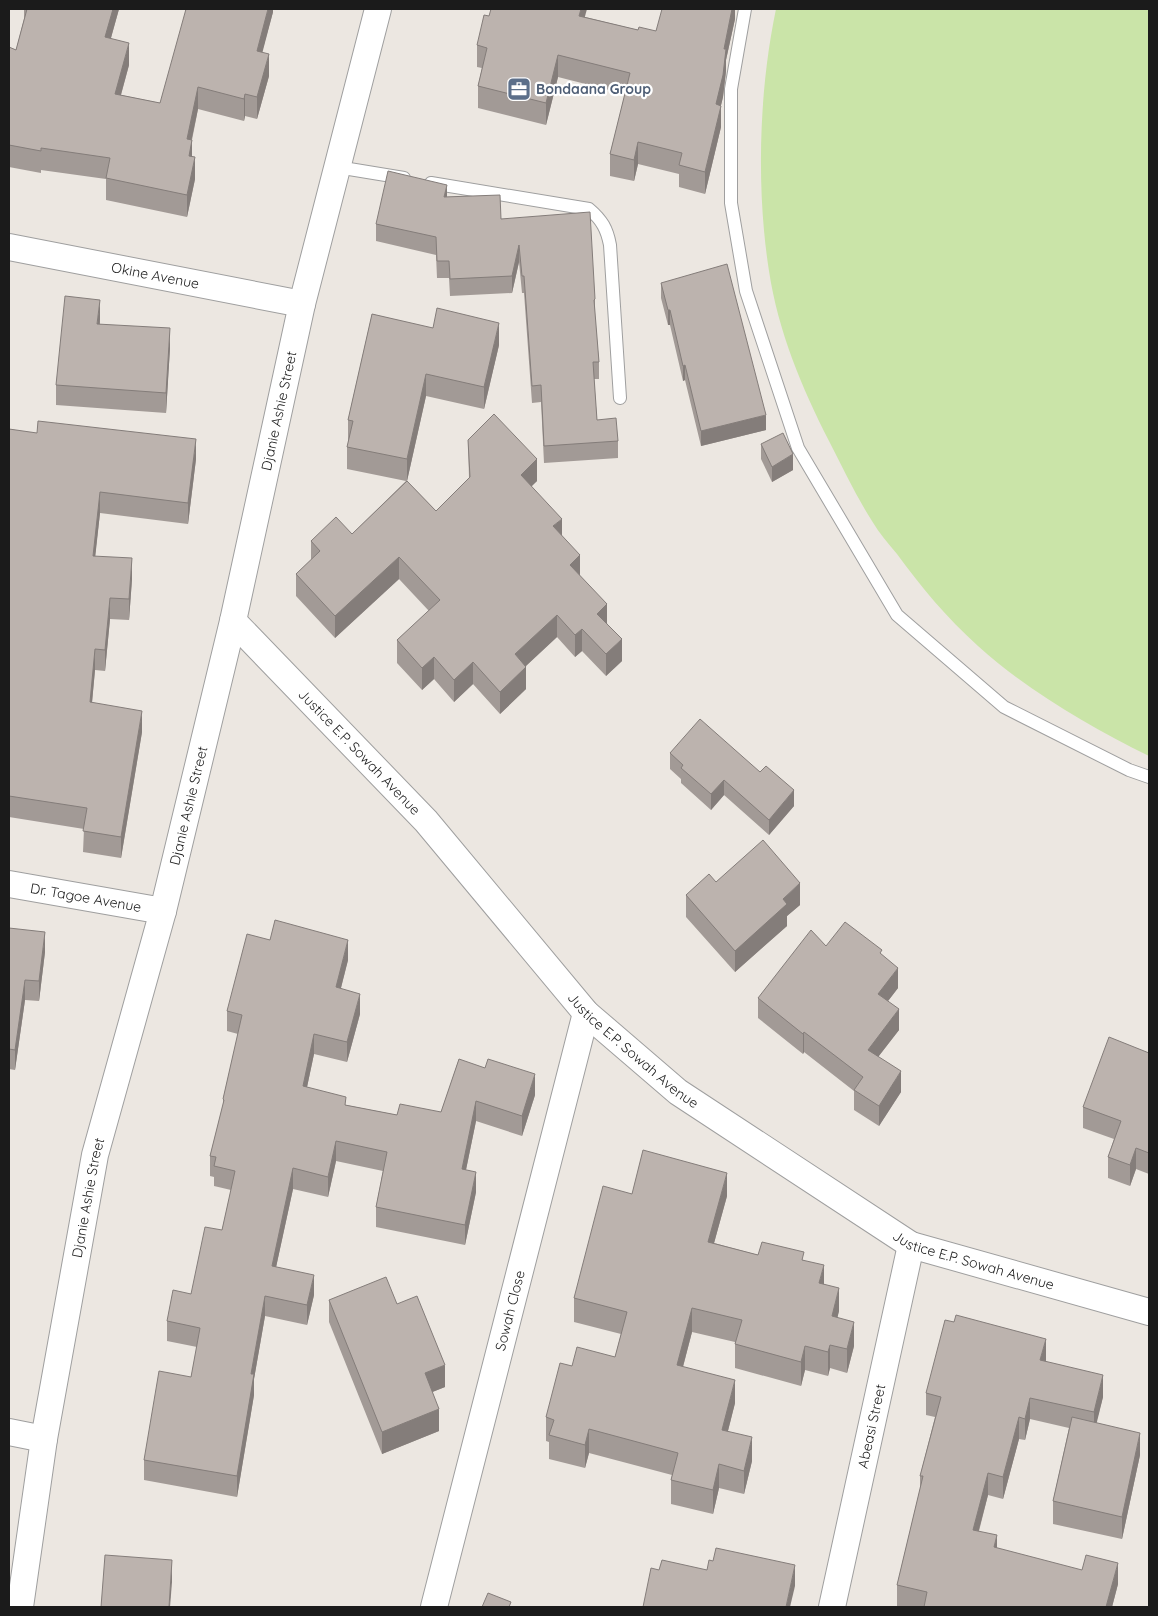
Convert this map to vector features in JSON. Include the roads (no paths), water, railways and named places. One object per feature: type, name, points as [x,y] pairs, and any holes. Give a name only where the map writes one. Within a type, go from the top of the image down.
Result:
[{"type":"street","name":"Djanie Ashie Street","points":[[20,1607],[44,1440],[95,1155],[163,910],[233,621],[302,304],[378,9]]},
{"type":"street","name":"Okine Avenue","points":[[9,247],[302,304]]},
{"type":"street","name":"Justice E.P. Sowah Avenue","points":[[233,621],[426,821],[586,1013],[678,1092],[912,1245],[1149,1312]]},
{"type":"street","name":"Dr. Tagoe Avenue","points":[[9,884],[163,910]]},
{"type":"street","name":"Sowah Close","points":[[434,1607],[586,1013]]},
{"type":"street","name":"Abeasi Street","points":[[832,1607],[912,1245]]},
{"type":"street","points":[[9,1432],[44,1440]]},
{"type":"lane","points":[[745,9],[731,89],[731,203],[746,291],[798,448],[897,615],[1004,707],[1129,770],[1149,777]]},
{"type":"lane","points":[[337,167],[589,209],[600,218],[608,230],[620,398]]},
{"type":"place","name":"Bondaana Group","points":[[519,89]]}]
